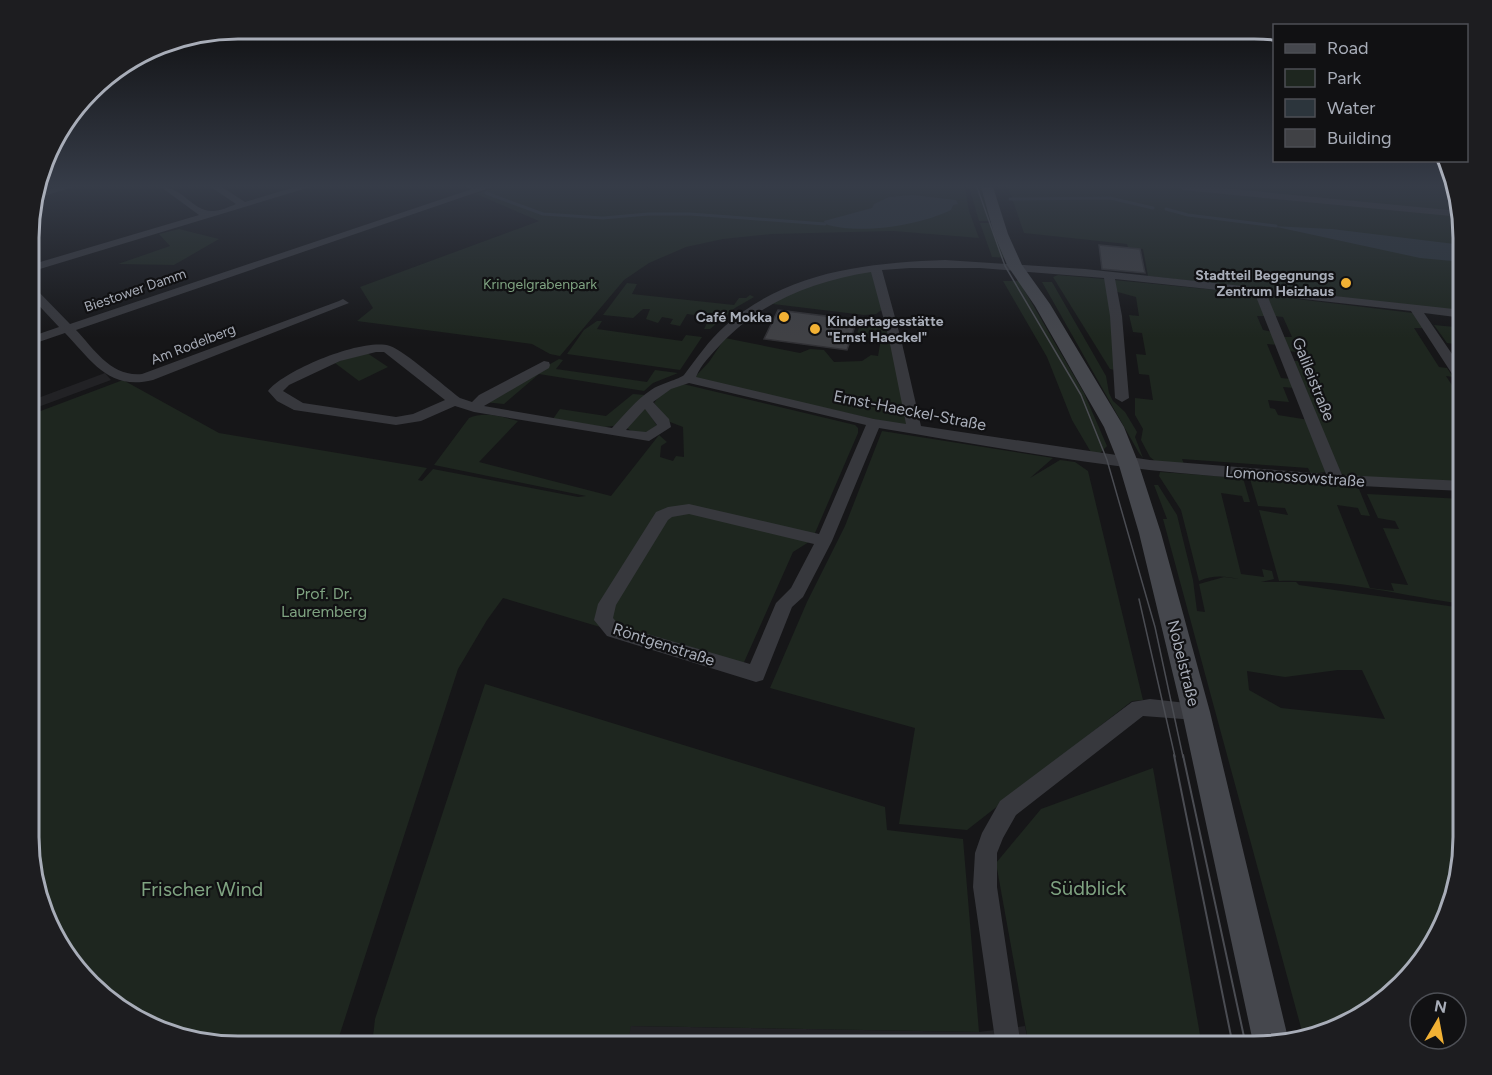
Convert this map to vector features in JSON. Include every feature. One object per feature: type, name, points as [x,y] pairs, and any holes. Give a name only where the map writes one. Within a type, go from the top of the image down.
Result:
[{"type":"main road","name":"Nobelstraße","points":[[1006,237],[1024,267]]},
{"type":"main road","name":"Nobelstraße","points":[[1014,237],[1029,291],[1042,304],[1114,427],[1128,462],[1158,558],[1196,712],[1269,1035]]},
{"type":"street","points":[[39,266],[136,237]]},
{"type":"street","name":"Biestower Damm","points":[[39,338],[338,237]]},
{"type":"street","points":[[615,433],[667,384],[689,379],[724,333],[760,305],[798,287],[824,278],[876,268],[944,263],[1024,267],[1453,313]]},
{"type":"street","points":[[876,268],[896,341],[915,431]]},
{"type":"street","points":[[1109,275],[1119,345],[1122,398]]},
{"type":"street","name":"Galileistraße","points":[[1260,291],[1336,480]]},
{"type":"street","name":"Am Rodelberg","points":[[39,299],[108,371],[121,378],[133,380],[148,377],[343,303]]},
{"type":"street","points":[[1415,308],[1453,365]]},
{"type":"street","points":[[454,401],[416,418],[396,421],[299,407],[275,392],[284,382],[364,348],[380,347],[387,349],[454,401],[474,408],[649,437],[664,427],[664,422],[646,402]]},
{"type":"street","points":[[474,408],[484,398],[544,365]]},
{"type":"street","name":"Ernst-Haeckel-Straße","points":[[689,379],[915,431],[1128,462]]},
{"type":"street","name":"Röntgenstraße","points":[[824,541],[689,509],[668,512],[662,516],[607,604],[603,620],[614,631],[756,674],[785,603],[797,592],[824,541],[874,423]]},
{"type":"street","name":"Lomonossowstraße","points":[[1128,462],[1336,480],[1453,486]]},
{"type":"street","points":[[1006,1036],[985,887],[986,854],[993,833],[1008,808],[1139,708],[1196,712]]},
{"type":"shaded area","points":[[105,373],[111,380],[39,407],[39,398]]},
{"type":"shaded area","points":[[630,1026],[979,1032],[1025,1026],[1027,1036],[628,1036]]},
{"type":"green space","points":[[162,237],[219,239],[174,265],[118,264],[170,246]]},
{"type":"green space","name":"Kringelgrabenpark","points":[[495,237],[741,237],[686,247],[649,263],[624,280],[560,356],[550,354],[532,344],[357,321],[373,308],[360,287]]},
{"type":"green space","points":[[985,237],[1000,237],[1008,258],[992,257]]},
{"type":"green space","points":[[1063,237],[1453,237],[1453,310],[1148,276],[1143,249],[1128,247],[1127,244]]},
{"type":"green space","points":[[875,270],[883,309],[876,314],[864,315],[773,304],[772,301],[817,282]]},
{"type":"green space","points":[[1058,275],[1108,281],[1115,370],[1110,369],[1053,277]]},
{"type":"green space","points":[[1114,280],[1257,294],[1268,316],[1257,316],[1263,330],[1274,332],[1278,345],[1267,344],[1281,378],[1291,379],[1294,388],[1283,387],[1289,402],[1268,400],[1270,408],[1275,409],[1278,415],[1309,420],[1326,472],[1311,474],[1308,468],[1182,459],[1184,464],[1155,461],[1150,457],[1141,440],[1143,429],[1135,415],[1135,398],[1153,400],[1149,375],[1139,374],[1136,354],[1146,355],[1142,333],[1133,332],[1129,315],[1139,316],[1136,297],[1114,291]]},
{"type":"green space","points":[[1003,281],[1019,281],[1084,393],[1107,446],[1099,454],[1092,454],[1072,420],[1047,357]]},
{"type":"green space","points":[[1042,282],[1052,282],[1106,376],[1113,401],[1125,412],[1137,432],[1135,437],[1143,458],[1139,453]]},
{"type":"green space","points":[[627,283],[637,284],[632,294],[734,305],[739,298],[746,298],[750,295],[754,297],[735,308],[710,329],[704,329],[710,317],[687,314],[680,326],[670,324],[673,319],[662,317],[658,323],[646,319],[650,309],[643,309],[633,318],[603,315]]},
{"type":"green space","points":[[1264,295],[1413,313],[1424,328],[1414,328],[1439,367],[1447,368],[1453,377],[1446,376],[1453,387],[1453,482],[1349,477],[1340,473],[1291,361],[1301,361],[1297,352],[1288,351],[1283,337],[1292,337],[1283,317],[1274,316]]},
{"type":"green space","points":[[862,320],[889,322],[911,422],[905,426],[693,379],[709,362],[725,338],[800,353],[810,349],[824,350],[834,362],[862,361],[871,355],[878,356],[881,339],[856,336]]},
{"type":"green space","points":[[597,321],[602,321],[597,329],[682,341],[686,335],[702,337],[680,370],[567,354],[584,330]]},
{"type":"green space","points":[[1434,325],[1453,327],[1453,344],[1447,343]]},
{"type":"green space","points":[[364,351],[388,367],[359,381],[335,363]]},
{"type":"green space","points":[[559,359],[563,360],[556,369],[647,382],[655,370],[678,373],[653,383],[644,391],[539,374],[504,404],[483,402]]},
{"type":"green space","points":[[123,380],[219,433],[427,468],[418,480],[422,481],[433,469],[578,497],[586,496],[434,465],[469,418],[481,415],[500,416],[518,421],[479,462],[611,496],[659,435],[667,442],[661,446],[660,457],[673,461],[676,456],[684,457],[683,427],[670,422],[654,403],[664,390],[683,384],[855,425],[858,433],[812,540],[793,552],[741,669],[503,598],[458,669],[339,1036],[225,1036],[199,1032],[162,1021],[139,1009],[107,987],[88,968],[66,936],[54,913],[46,888],[39,850],[39,412]]},
{"type":"green space","points":[[633,394],[645,395],[614,426],[604,427],[553,419],[560,409],[606,416]]},
{"type":"green space","points":[[645,408],[658,427],[643,434],[631,431],[627,428]]},
{"type":"green space","points":[[882,431],[1053,458],[1030,478],[1060,460],[1075,462],[1088,471],[1143,700],[1132,701],[967,830],[899,824],[915,728],[770,688],[807,602],[845,526]]},
{"type":"green space","points":[[1160,472],[1243,478],[1250,502],[1244,502],[1242,496],[1221,493],[1241,574],[1264,577],[1262,569],[1272,571],[1274,579],[1261,582],[1296,582],[1299,585],[1453,607],[1453,850],[1449,876],[1438,913],[1412,958],[1385,987],[1342,1015],[1305,1029],[1302,1030],[1163,519],[1167,519],[1154,485],[1158,485],[1177,515],[1193,580],[1197,611],[1205,612],[1199,584],[1224,577],[1199,581],[1181,510],[1159,476]],"holes":[[[1338,670],[1362,670],[1385,719],[1281,708],[1249,690],[1247,671],[1285,677]]]},
{"type":"green space","points":[[1250,479],[1351,486],[1359,489],[1370,516],[1361,515],[1358,508],[1337,505],[1370,588],[1394,591],[1391,583],[1408,585],[1383,528],[1399,529],[1395,521],[1378,518],[1367,494],[1453,498],[1453,602],[1348,585],[1279,581],[1259,510],[1288,515],[1285,508],[1258,506]]},
{"type":"green space","points":[[485,684],[885,807],[887,830],[963,839],[979,1032],[631,1026],[629,1036],[373,1036],[375,1019]]},
{"type":"green space","name":"Südblick","points":[[1153,768],[1200,1036],[1027,1036],[996,863],[1041,809]]},
{"type":"water","points":[[1324,237],[1399,237],[1453,244],[1453,261],[1420,258]]},
{"type":"building","points":[[1099,245],[1140,249],[1145,273],[1102,269]]},
{"type":"building","name":"Kindertagesstätte \"Ernst Haeckel\"","points":[[778,310],[857,320],[847,350],[764,339]]},
{"type":"tram line","points":[[995,237],[1005,266],[1081,395],[1107,460],[1155,627],[1183,757]]},
{"type":"tram line","points":[[1139,599],[1175,757]]},
{"type":"tram line","points":[[1174,755],[1231,1036]]},
{"type":"tram line","points":[[1183,755],[1244,1036]]},
{"type":"place","name":"Stadtteil Begegnungs Zentrum Heizhaus","points":[[1346,283]]},
{"type":"place","name":"Café Mokka","points":[[784,317]]},
{"type":"place","name":"Kindertagesstätte \"Ernst Haeckel\"","points":[[815,329]]},
{"type":"park label","name":"Prof. Dr. Lauremberg","points":[[324,602]]},
{"type":"park label","name":"Frischer Wind","points":[[202,889]]}]
